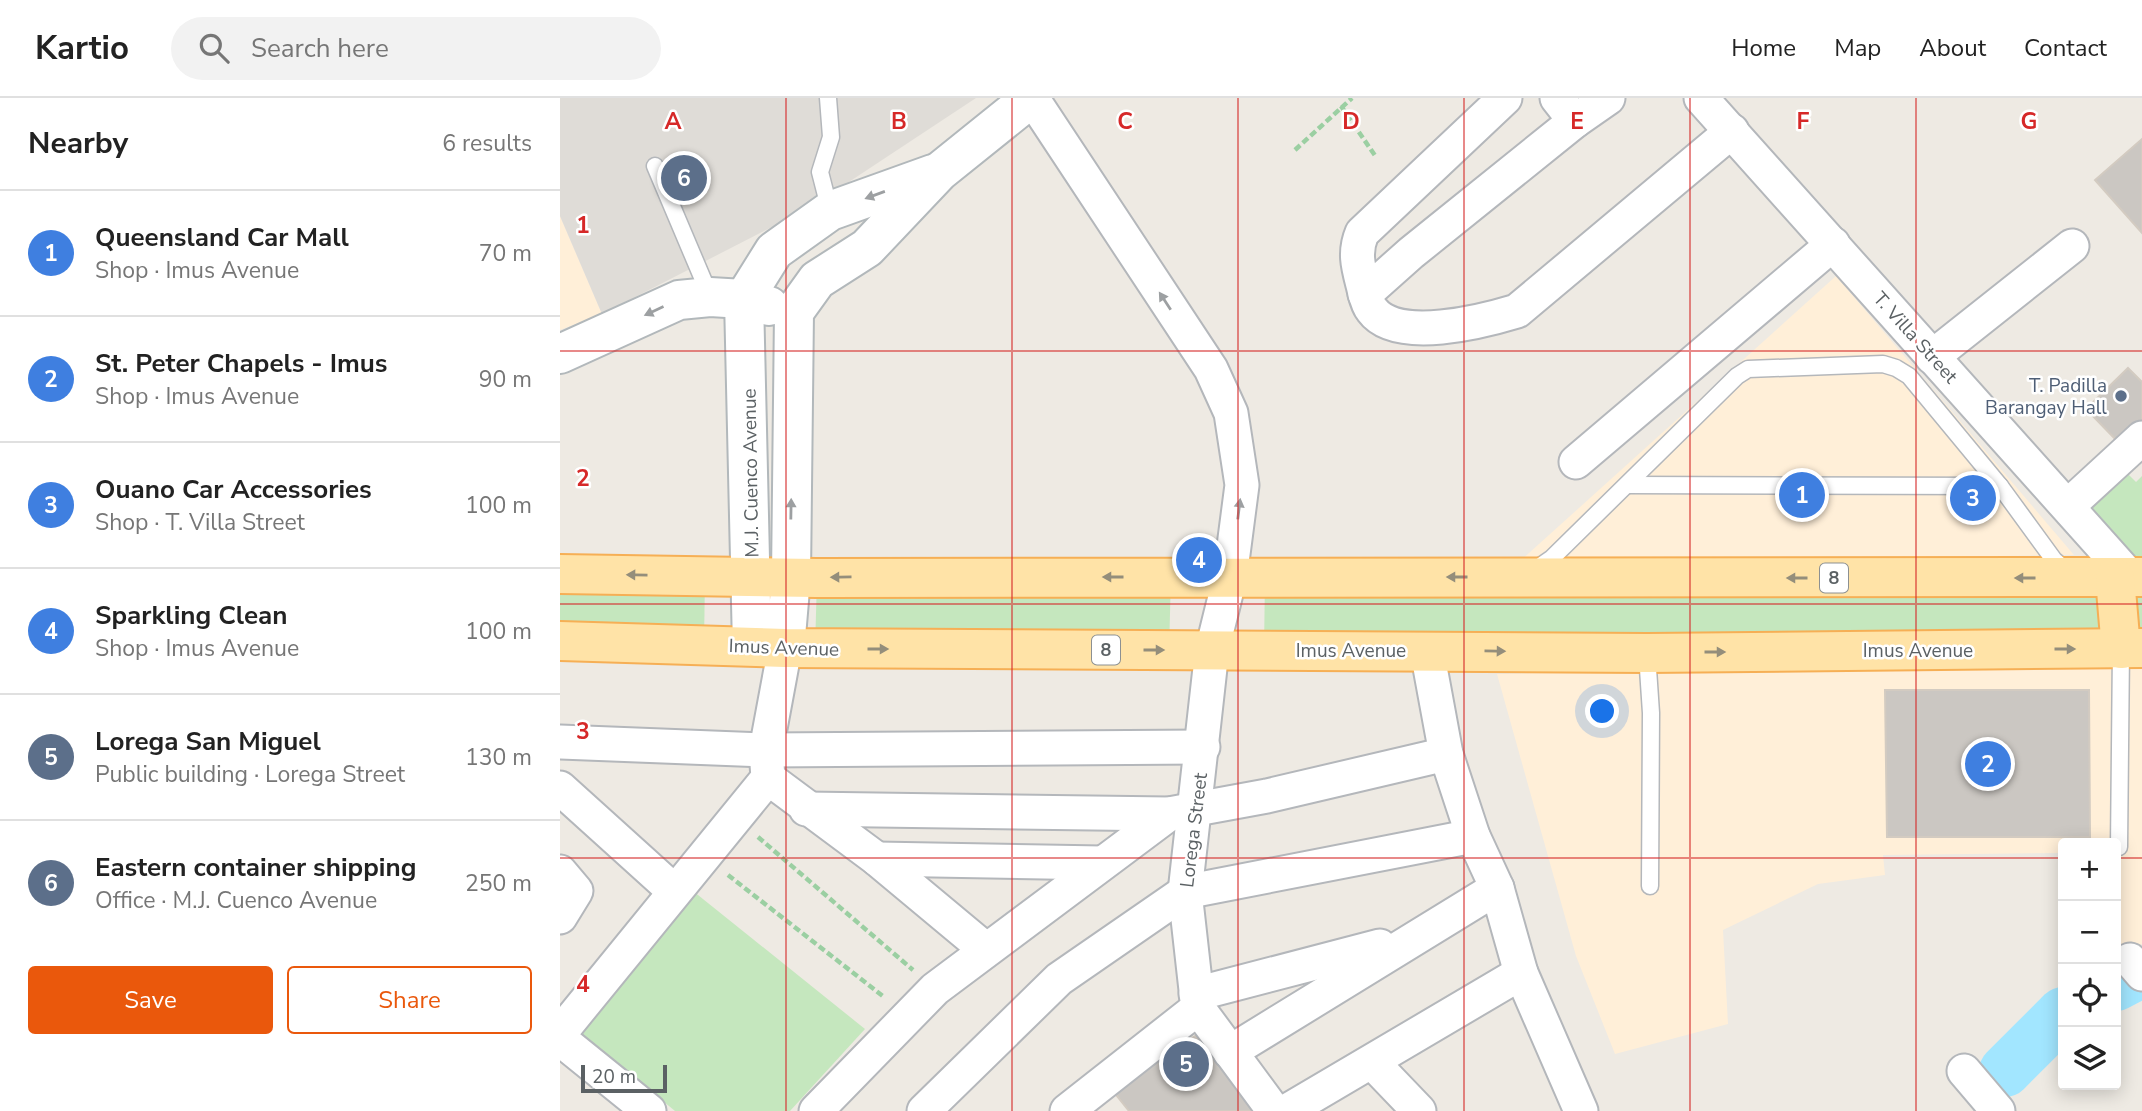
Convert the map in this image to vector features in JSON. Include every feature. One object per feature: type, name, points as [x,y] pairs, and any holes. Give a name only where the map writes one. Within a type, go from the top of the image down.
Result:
[{"type":"main road","points":[[561,349],[679,300],[727,298],[794,312],[817,281],[867,248],[939,172],[1032,98]]},
{"type":"main road","points":[[727,298],[774,251],[830,211],[939,172]]},
{"type":"main road","name":"M.J. Cuenco Avenue","points":[[727,298],[752,577],[768,647]]},
{"type":"main road","name":"M.J. Cuenco Avenue","points":[[768,647],[791,577],[794,312]]},
{"type":"main road","name":"8","points":[[560,575],[2129,577]]},
{"type":"main road","points":[[2129,577],[2131,648]]},
{"type":"main road","name":"Imus Avenue","points":[[560,642],[768,647],[1647,653],[2131,648]]},
{"type":"street","name":"Lorega Street","points":[[1032,98],[1211,369],[1231,413],[1242,485],[1230,577],[1212,650],[1203,747],[1182,811],[1185,892],[1197,1001],[1230,1052],[1274,1111]]},
{"type":"street","points":[[1505,98],[1362,233],[1356,247],[1357,261],[1372,311],[1400,325],[1445,327],[1477,323],[1517,311],[1732,131]]},
{"type":"street","points":[[1365,294],[1566,110],[1608,98]]},
{"type":"street","name":"T. Villa Street","points":[[1701,98],[2129,577]]},
{"type":"street","points":[[1576,463],[1833,244]]},
{"type":"street","points":[[1932,357],[2072,246]]},
{"type":"street","points":[[2068,506],[2142,438]]},
{"type":"street","points":[[560,1033],[736,818],[767,764],[775,696],[768,647]]},
{"type":"street","points":[[1427,651],[1446,754],[1473,836],[1497,888],[1521,973],[1581,1111]]},
{"type":"street","points":[[560,742],[767,764],[1203,747]]},
{"type":"street","points":[[806,809],[1182,811],[1267,796],[1446,754]]},
{"type":"street","points":[[767,764],[806,809],[877,859],[985,949]]},
{"type":"street","points":[[560,788],[674,891]]},
{"type":"street","points":[[816,1111],[935,989],[1102,863],[1182,811]]},
{"type":"street","points":[[924,1111],[1059,979],[1185,892],[1473,836]]},
{"type":"street","points":[[877,859],[1102,863]]},
{"type":"street","points":[[560,872],[576,891],[560,917]]},
{"type":"street","points":[[1230,1052],[1413,937],[1497,888]]},
{"type":"street","points":[[1068,1111],[1197,1001],[1413,937]]},
{"type":"street","points":[[1287,1111],[1373,1063],[1521,973]]},
{"type":"street","points":[[560,1039],[649,1111]]},
{"type":"street","points":[[1373,1063],[1419,1111]]},
{"type":"street","points":[[1964,1072],[1998,1111]]},
{"type":"lane","points":[[828,98],[831,137],[820,172],[830,211]]},
{"type":"lane","points":[[655,166],[727,298]]},
{"type":"lane","points":[[1526,577],[1552,558],[1737,376],[1748,369],[1882,364],[1909,376],[2000,486],[2054,560],[2075,579]]},
{"type":"lane","points":[[1626,485],[2000,486]]},
{"type":"lane","points":[[2120,838],[2131,648]]},
{"type":"lane","points":[[1647,653],[1651,713],[1650,886]]},
{"type":"path","points":[[1295,150],[1352,98]]},
{"type":"path","points":[[1341,106],[1377,157]]},
{"type":"path","points":[[736,818],[935,989]]},
{"type":"path","points":[[704,857],[909,1017]]},
{"type":"shaded area","points":[[560,98],[976,98],[811,207],[602,314],[560,216]]},
{"type":"shaded area","points":[[560,216],[602,314],[560,330]]},
{"type":"shaded area","points":[[1836,276],[2074,555],[1518,563]]},
{"type":"shaded area","points":[[2142,666],[2142,944],[2128,951],[2121,964],[2121,838],[2058,838],[2058,853],[1883,855],[1885,875],[1818,884],[1723,930],[1728,1024],[1615,1054],[1576,956],[1497,674],[1712,668],[1813,671]]},
{"type":"green space","points":[[2116,462],[2136,482],[2142,476],[2142,648],[1264,650],[1265,576],[2129,577],[2068,506]]},
{"type":"green space","points":[[560,569],[705,576],[704,644],[560,640]]},
{"type":"green space","points":[[1171,577],[1169,650],[815,649],[817,578]]},
{"type":"green space","points":[[693,891],[865,1029],[790,1111],[675,1111],[577,1030]]},
{"type":"building","points":[[2142,139],[2142,233],[2095,180]]},
{"type":"building","name":"T. Padilla Barangay Hall","points":[[2128,368],[2142,382],[2142,427],[2122,446],[2086,409]]},
{"type":"building","points":[[1885,690],[2089,690],[2090,837],[1887,837]]},
{"type":"building","points":[[1195,1036],[1256,1111],[1129,1111],[1113,1091]]},
{"type":"waterway","points":[[2121,982],[2133,976]]},
{"type":"waterway","points":[[2005,1071],[2058,1018]]},
{"type":"place","name":"Eastern container shipping","points":[[684,178]]},
{"type":"place","name":"T. Padilla Barangay Hall","points":[[2121,396]]},
{"type":"place","name":"Queensland Car Mall","points":[[1802,495]]},
{"type":"place","name":"Ouano Car Accessories","points":[[1973,498]]},
{"type":"place","name":"Sparkling Clean","points":[[1199,560]]},
{"type":"place","name":"St. Peter Chapels - Imus","points":[[1988,764]]},
{"type":"place","name":"Lorega San Miguel","points":[[1186,1064]]}]
